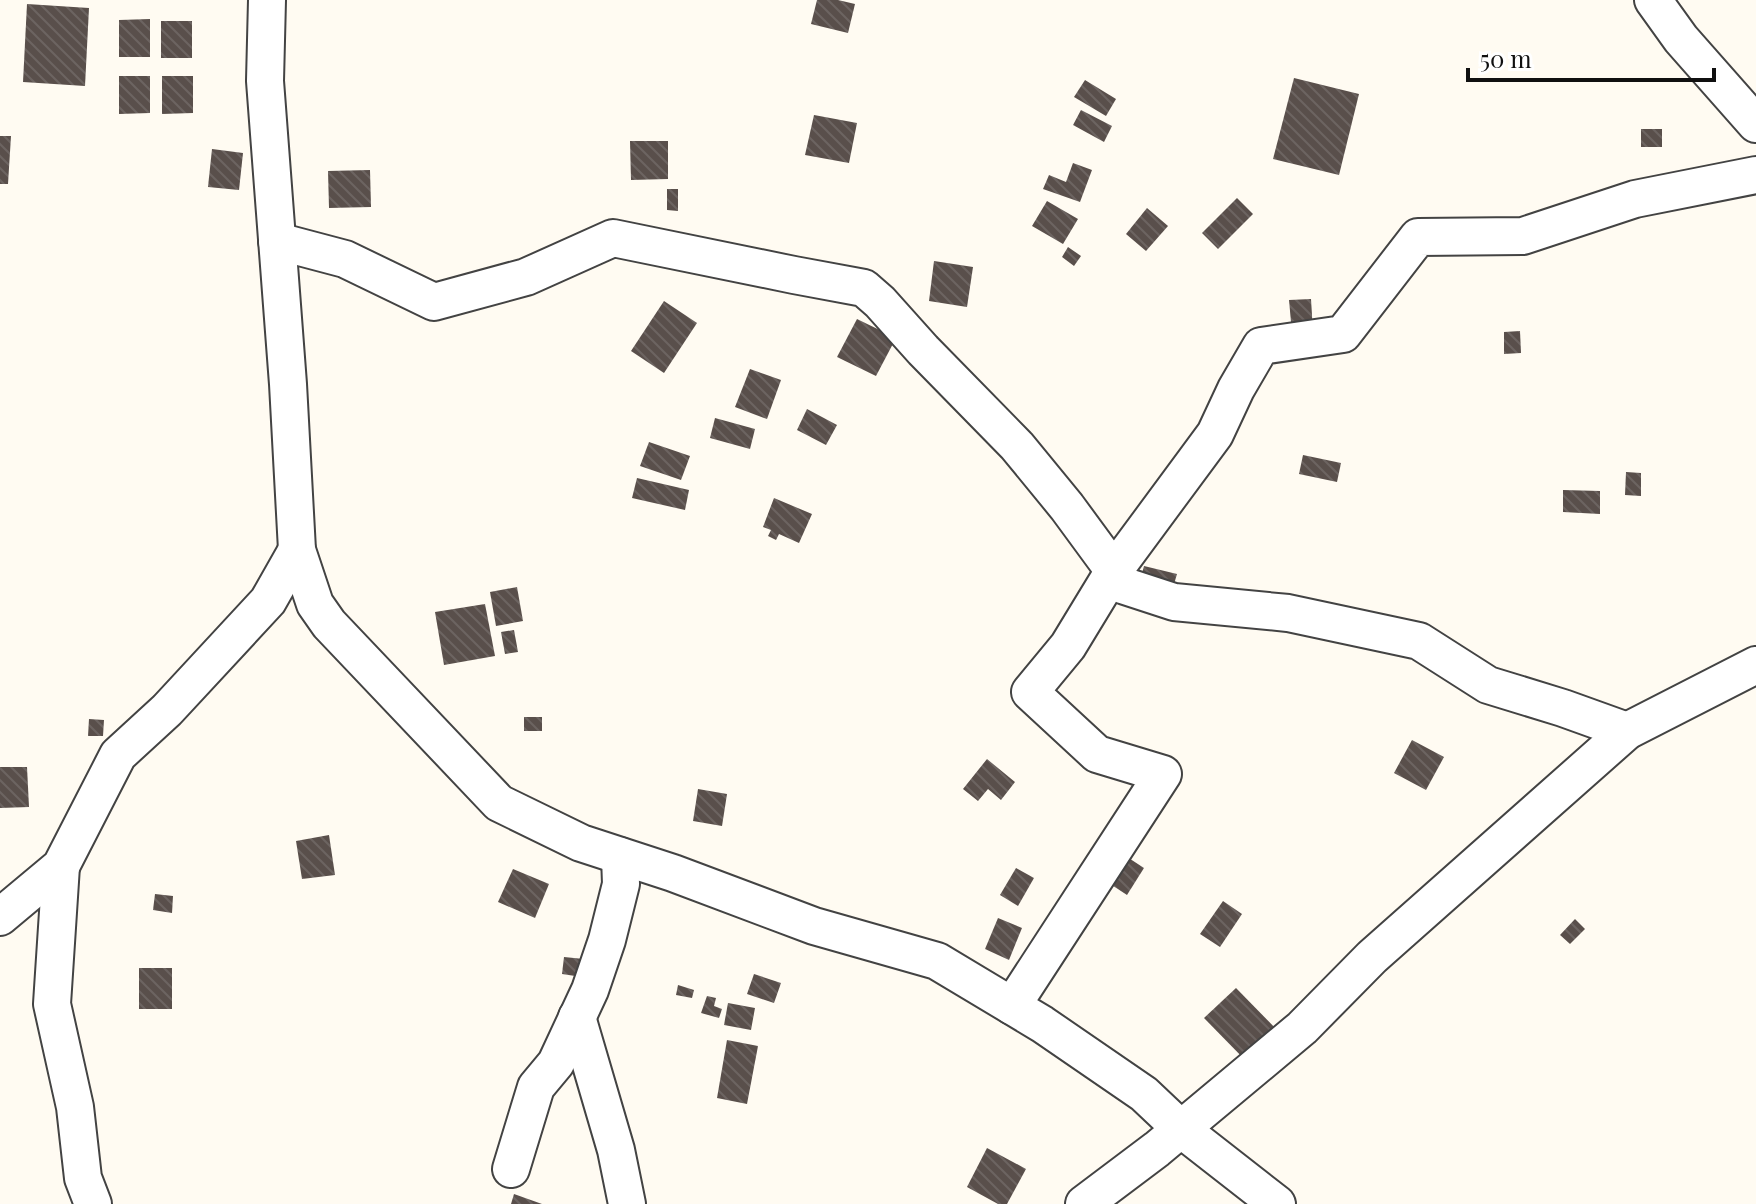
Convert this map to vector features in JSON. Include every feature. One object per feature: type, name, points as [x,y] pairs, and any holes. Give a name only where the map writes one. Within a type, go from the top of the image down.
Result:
[{"type":"street","points":[[267,0],[265,81],[297,550],[315,604],[329,624],[499,803],[581,843],[814,926],[937,961],[1042,1024],[1144,1094],[1181,1129],[1277,1204]]},
{"type":"street","points":[[1653,0],[1681,39],[1756,124]]},
{"type":"street","points":[[1012,1006],[1163,774],[1097,754],[1030,692],[1068,646],[1113,572],[1215,434],[1261,346],[1343,334],[1418,237],[1523,236],[1635,199],[1756,175]]},
{"type":"street","points":[[277,241],[345,259],[434,302],[526,277],[613,238],[864,288],[1017,446],[1125,586],[1174,602],[1288,613],[1419,641],[1488,685],[1627,731]]},
{"type":"street","points":[[0,917],[61,866],[118,755],[167,710],[268,601],[297,550]]},
{"type":"street","points":[[1084,1204],[1181,1129],[1302,1028],[1372,957],[1627,731],[1756,665]]},
{"type":"street","points":[[511,1169],[536,1087],[556,1063],[590,990],[621,884],[620,856]]},
{"type":"street","points":[[61,866],[52,1004],[75,1107],[83,1178],[93,1204]]},
{"type":"street","points":[[577,1017],[616,1150],[627,1204]]},
{"type":"building","points":[[817,0],[855,4],[848,33],[811,24]]},
{"type":"building","points":[[27,4],[89,8],[85,86],[23,82]]},
{"type":"building","points":[[150,19],[150,57],[119,57],[119,20]]},
{"type":"building","points":[[161,21],[192,21],[192,58],[161,58]]},
{"type":"building","points":[[119,76],[150,76],[150,113],[119,114]]},
{"type":"building","points":[[162,76],[193,76],[193,113],[162,114]]},
{"type":"building","points":[[1294,78],[1359,94],[1339,175],[1273,159]]},
{"type":"building","points":[[1085,80],[1116,99],[1106,116],[1074,97]]},
{"type":"building","points":[[1081,110],[1112,126],[1104,142],[1073,125]]},
{"type":"building","points":[[814,115],[857,123],[849,163],[805,155]]},
{"type":"building","points":[[1641,129],[1662,129],[1662,147],[1641,147]]},
{"type":"building","points":[[0,136],[11,136],[8,184],[0,184]]},
{"type":"building","points":[[630,141],[668,141],[668,179],[631,180]]},
{"type":"building","points":[[212,149],[243,153],[239,190],[208,187]]},
{"type":"building","points":[[1073,163],[1092,170],[1080,202],[1043,189],[1049,175],[1066,182]]},
{"type":"building","points":[[370,170],[371,207],[329,208],[328,171]]},
{"type":"building","points":[[667,189],[678,189],[678,211],[667,210]]},
{"type":"building","points":[[1237,198],[1253,214],[1218,249],[1202,233]]},
{"type":"building","points":[[1047,201],[1078,219],[1063,244],[1032,226]]},
{"type":"building","points":[[1147,208],[1168,226],[1146,251],[1126,234]]},
{"type":"building","points":[[1068,247],[1081,256],[1074,266],[1062,257]]},
{"type":"building","points":[[934,261],[973,267],[967,307],[929,301]]},
{"type":"building","points":[[1311,299],[1313,332],[1292,333],[1289,300]]},
{"type":"building","points":[[664,301],[697,323],[664,373],[631,351]]},
{"type":"building","points":[[857,319],[896,338],[876,376],[837,357]]},
{"type":"building","points":[[1520,331],[1521,353],[1504,354],[1504,332]]},
{"type":"building","points":[[750,369],[781,380],[767,419],[735,407]]},
{"type":"building","points":[[807,409],[837,425],[826,445],[797,430]]},
{"type":"building","points":[[715,418],[755,429],[750,449],[710,438]]},
{"type":"building","points":[[649,442],[690,456],[681,480],[640,466]]},
{"type":"building","points":[[1303,455],[1341,463],[1337,482],[1299,474]]},
{"type":"building","points":[[1626,472],[1641,473],[1641,496],[1625,495]]},
{"type":"building","points":[[637,478],[689,490],[685,510],[632,498]]},
{"type":"building","points":[[1563,490],[1600,491],[1600,514],[1563,512]]},
{"type":"building","points":[[774,498],[812,514],[799,543],[779,534],[776,540],[768,536],[771,530],[763,527]]},
{"type":"building","points":[[1144,566],[1177,574],[1172,591],[1140,581]]},
{"type":"building","points":[[517,587],[523,621],[496,626],[490,592]]},
{"type":"building","points":[[485,604],[495,656],[444,665],[435,612]]},
{"type":"building","points":[[514,630],[518,652],[505,654],[501,632]]},
{"type":"building","points":[[524,717],[542,717],[542,731],[524,731]]},
{"type":"building","points":[[89,719],[104,720],[103,736],[88,736]]},
{"type":"building","points":[[1412,740],[1444,757],[1426,790],[1394,773]]},
{"type":"building","points":[[987,759],[1015,782],[1001,800],[988,789],[978,801],[963,789]]},
{"type":"building","points":[[0,767],[27,767],[29,807],[0,808]]},
{"type":"building","points":[[698,789],[727,794],[722,826],[693,821]]},
{"type":"building","points":[[329,835],[335,875],[302,879],[296,841]]},
{"type":"building","points":[[1118,851],[1144,868],[1127,895],[1101,878]]},
{"type":"building","points":[[1016,868],[1034,878],[1018,906],[1000,895]]},
{"type":"building","points":[[513,869],[549,884],[535,918],[498,902]]},
{"type":"building","points":[[155,894],[173,896],[172,913],[153,910]]},
{"type":"building","points":[[1223,901],[1242,914],[1220,947],[1200,934]]},
{"type":"building","points":[[998,918],[1022,928],[1009,960],[985,949]]},
{"type":"building","points":[[1575,919],[1585,929],[1570,944],[1560,935]]},
{"type":"building","points":[[564,957],[584,959],[582,977],[562,974]]},
{"type":"building","points":[[139,968],[172,968],[172,1009],[139,1009]]},
{"type":"building","points":[[754,974],[781,983],[774,1003],[747,994]]},
{"type":"building","points":[[678,985],[694,990],[692,998],[676,995]]},
{"type":"building","points":[[1236,988],[1281,1034],[1249,1064],[1204,1018]]},
{"type":"building","points":[[707,996],[716,998],[714,1006],[722,1009],[719,1018],[701,1013]]},
{"type":"building","points":[[728,1003],[755,1008],[751,1030],[724,1025]]},
{"type":"building","points":[[727,1040],[758,1046],[747,1104],[717,1098]]},
{"type":"building","points":[[987,1148],[1026,1169],[1007,1204],[998,1204],[967,1187]]},
{"type":"building","points":[[514,1194],[542,1204],[511,1204]]}]
